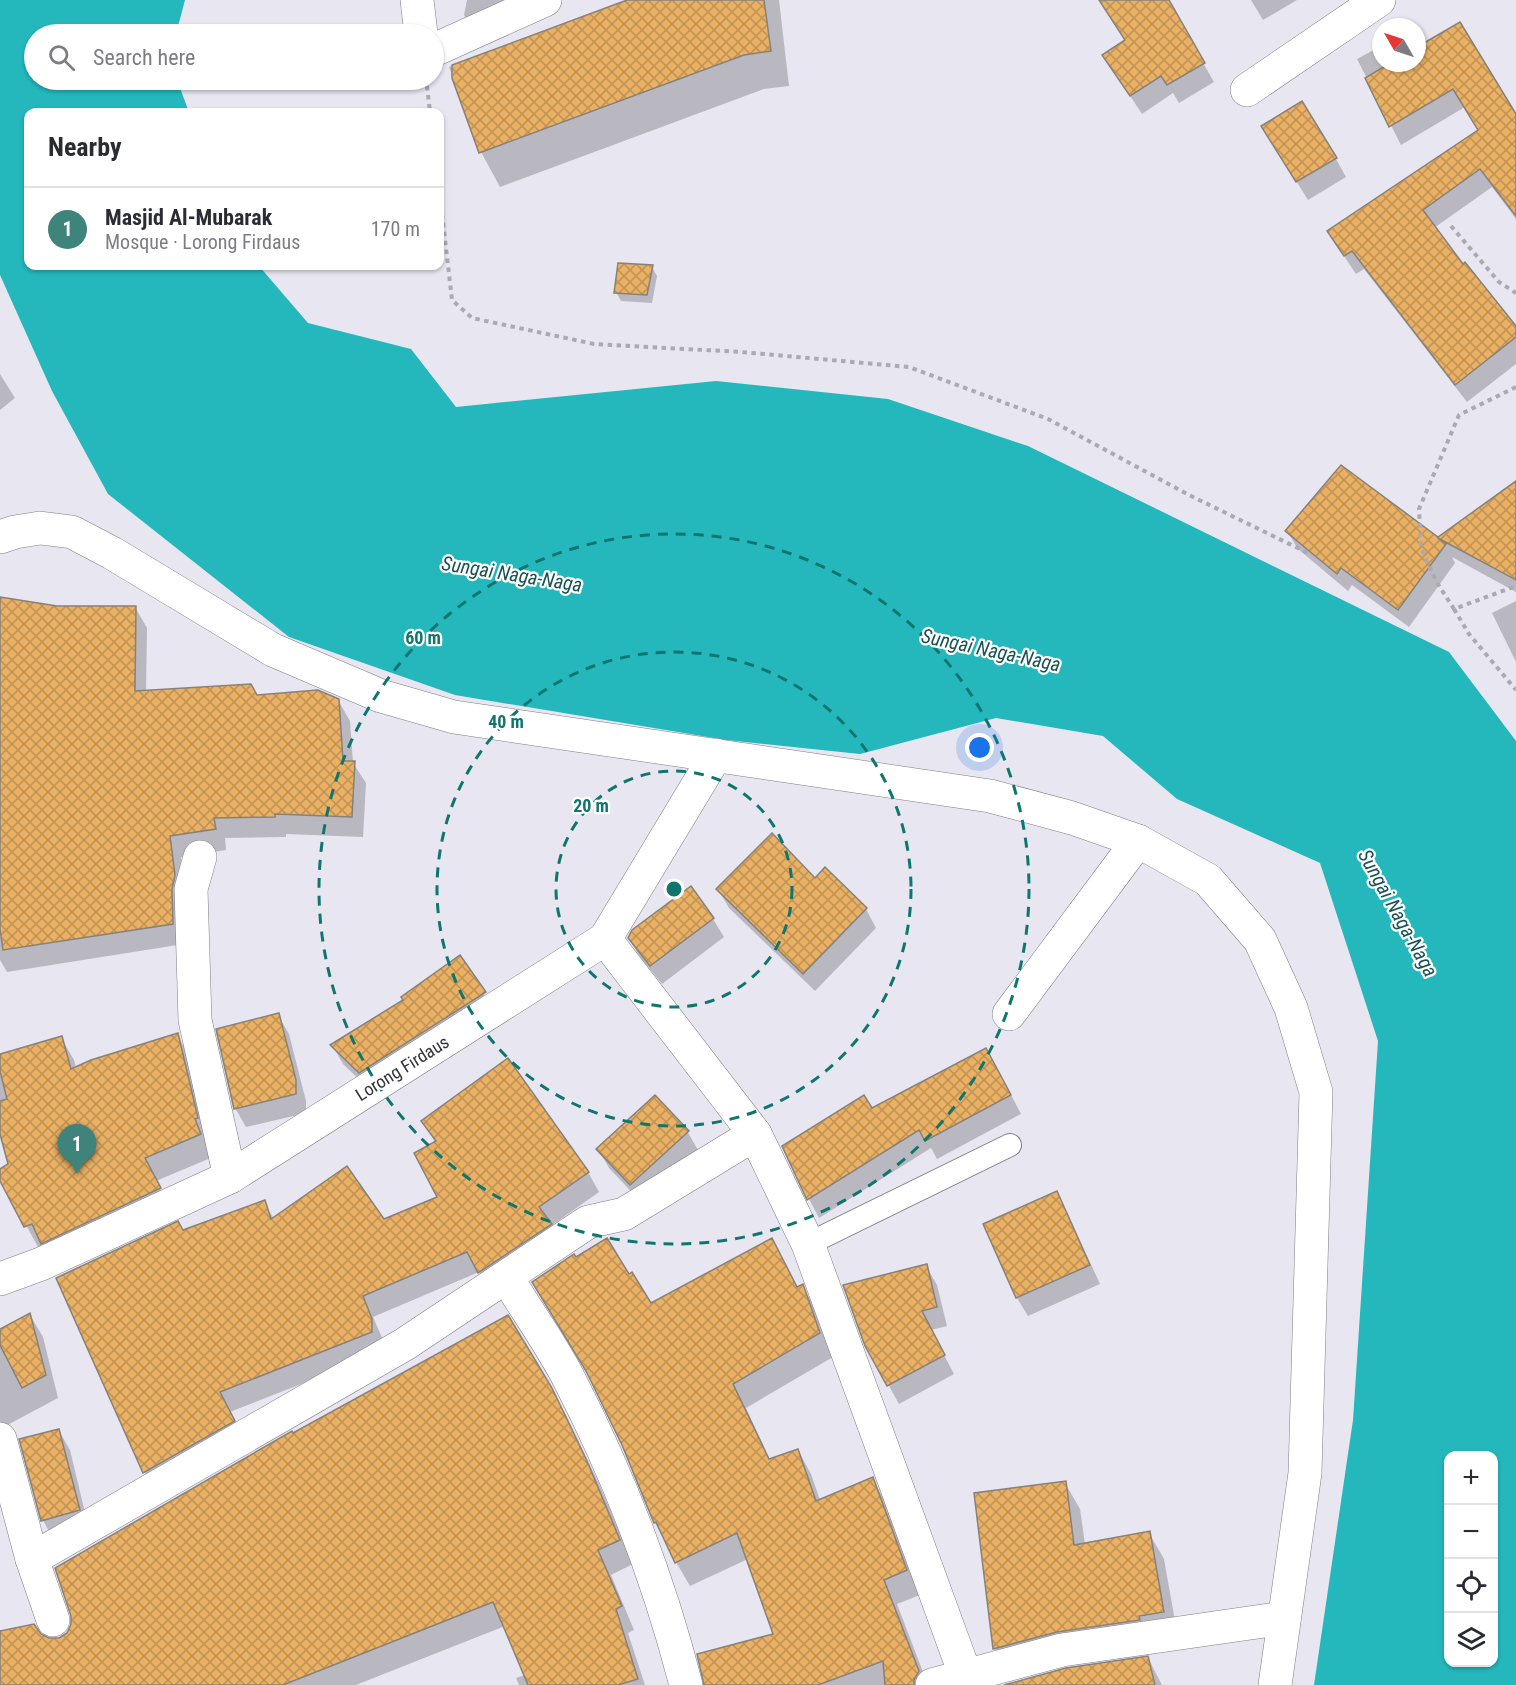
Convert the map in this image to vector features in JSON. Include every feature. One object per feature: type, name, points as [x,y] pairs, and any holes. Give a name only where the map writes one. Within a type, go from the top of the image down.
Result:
[{"type":"street","points":[[417,0],[420,24]]},
{"type":"street","points":[[444,45],[544,0]]},
{"type":"street","points":[[1247,90],[1379,0]]},
{"type":"street","points":[[0,537],[40,528],[72,532],[112,553],[273,650],[381,696],[454,717],[990,796],[1072,818],[1138,841],[1208,880],[1260,940],[1291,1008],[1316,1092],[1305,1473],[1275,1685]]},
{"type":"street","name":"Lorong Firdaus","points":[[0,1279],[41,1264],[230,1177],[605,939],[716,755]]},
{"type":"street","points":[[1009,1014],[1138,841]]},
{"type":"street","points":[[200,857],[191,889],[195,1020],[230,1177]]},
{"type":"street","points":[[605,939],[755,1134],[808,1244],[968,1680]]},
{"type":"street","points":[[32,1559],[405,1344],[588,1222],[624,1214],[755,1134]]},
{"type":"street","points":[[507,1278],[568,1378],[608,1464],[650,1565],[686,1685]]},
{"type":"street","points":[[0,1439],[32,1559],[54,1620]]},
{"type":"street","points":[[932,1685],[968,1680],[1062,1650],[1284,1618]]},
{"type":"lane","points":[[808,1244],[1011,1145]]},
{"type":"path","points":[[427,90],[430,108]]},
{"type":"path","points":[[1451,226],[1498,282],[1516,294]]},
{"type":"path","points":[[444,231],[452,300],[472,318],[594,344],[741,352],[909,367],[1048,419],[1189,495],[1310,554]]},
{"type":"path","points":[[1516,387],[1459,415],[1419,509],[1421,548],[1436,582],[1469,634],[1516,690]]},
{"type":"path","points":[[1454,609],[1516,586]]},
{"type":"water","name":"Sungai Naga-Naga","points":[[0,0],[185,0],[179,24],[24,24],[24,90],[181,90],[188,108],[24,108],[24,270],[262,270],[308,323],[411,349],[456,407],[716,381],[888,399],[1028,446],[1449,652],[1516,741],[1516,1685],[1314,1685],[1353,1420],[1378,1041],[1320,863],[1177,799],[1103,736],[996,718],[860,754],[726,740],[455,695],[289,637],[108,494],[52,391],[0,275]]},
{"type":"building","points":[[627,0],[764,0],[771,51],[744,55],[479,153],[452,78],[452,65]]},
{"type":"building","points":[[1099,0],[1169,0],[1205,63],[1167,85],[1161,76],[1130,96],[1102,55],[1125,40]]},
{"type":"building","points":[[1460,22],[1516,114],[1516,216],[1480,169],[1423,210],[1463,264],[1465,262],[1516,326],[1516,337],[1455,385],[1352,251],[1344,256],[1327,231],[1478,130],[1453,89],[1389,127],[1365,78],[1375,72],[1426,72],[1426,42]]},
{"type":"building","points":[[1302,101],[1337,158],[1296,182],[1261,126]]},
{"type":"building","points":[[618,263],[653,265],[647,295],[614,293]]},
{"type":"building","points":[[1341,465],[1438,537],[1516,481],[1516,580],[1438,538],[1446,544],[1398,610],[1341,568],[1337,574],[1285,531]]},
{"type":"building","points":[[0,597],[57,606],[136,606],[135,691],[251,684],[257,695],[318,690],[339,699],[343,761],[355,761],[352,817],[275,814],[275,817],[214,818],[216,829],[170,836],[175,875],[172,889],[173,924],[3,950],[0,929]]},
{"type":"building","points":[[772,833],[815,878],[825,867],[867,908],[803,974],[716,889]]},
{"type":"building","points":[[691,886],[714,918],[650,966],[628,938],[632,930]]},
{"type":"building","points":[[460,955],[486,992],[359,1073],[330,1045],[403,1000],[401,997]]},
{"type":"building","points":[[279,1013],[296,1080],[296,1094],[234,1109],[216,1029]]},
{"type":"building","points":[[178,1033],[198,1118],[195,1119],[201,1134],[145,1158],[161,1188],[41,1244],[32,1224],[24,1227],[0,1181],[0,1169],[8,1164],[0,1134],[0,1101],[7,1099],[0,1071],[0,1054],[62,1036],[71,1069],[91,1060]]},
{"type":"building","points":[[986,1048],[1011,1095],[925,1141],[919,1130],[807,1200],[782,1146],[864,1095],[872,1108]]},
{"type":"building","points":[[508,1058],[589,1172],[539,1207],[552,1224],[478,1273],[467,1252],[363,1296],[372,1319],[372,1332],[220,1392],[235,1421],[143,1473],[56,1278],[178,1221],[183,1230],[265,1200],[271,1219],[347,1166],[384,1219],[437,1197],[414,1153],[436,1141],[421,1121]]},
{"type":"building","points":[[655,1095],[689,1131],[630,1185],[596,1149]]},
{"type":"building","points":[[1057,1191],[1090,1265],[1016,1298],[983,1224]]},
{"type":"building","points":[[607,1238],[629,1274],[632,1272],[651,1303],[772,1238],[797,1287],[803,1284],[820,1333],[733,1384],[769,1459],[798,1449],[816,1501],[873,1477],[907,1570],[884,1580],[919,1671],[914,1685],[885,1685],[883,1661],[818,1685],[704,1685],[697,1654],[773,1634],[737,1533],[675,1563],[656,1522],[654,1523],[622,1445],[586,1371],[532,1282],[574,1254],[576,1257]]},
{"type":"building","points":[[927,1264],[937,1307],[922,1311],[945,1355],[887,1386],[865,1346],[843,1285]]},
{"type":"building","points":[[30,1313],[46,1375],[22,1388],[0,1345],[0,1329]]},
{"type":"building","points":[[508,1315],[552,1388],[587,1461],[620,1540],[598,1550],[622,1606],[616,1609],[638,1679],[618,1685],[528,1685],[493,1602],[283,1685],[0,1685],[0,1631],[34,1624],[41,1634],[49,1638],[59,1638],[67,1633],[71,1624],[71,1616],[55,1568],[292,1431],[293,1433]]},
{"type":"building","points":[[59,1429],[80,1510],[41,1521],[19,1439]]},
{"type":"building","points":[[1066,1481],[1074,1545],[1150,1531],[1164,1612],[1139,1616],[1140,1620],[1057,1632],[993,1649],[974,1493]]},
{"type":"building","points":[[1148,1656],[1155,1685],[1004,1685],[1066,1668]]},
{"type":"place","name":"Masjid Al-Mubarak","points":[[77,1174]]}]
